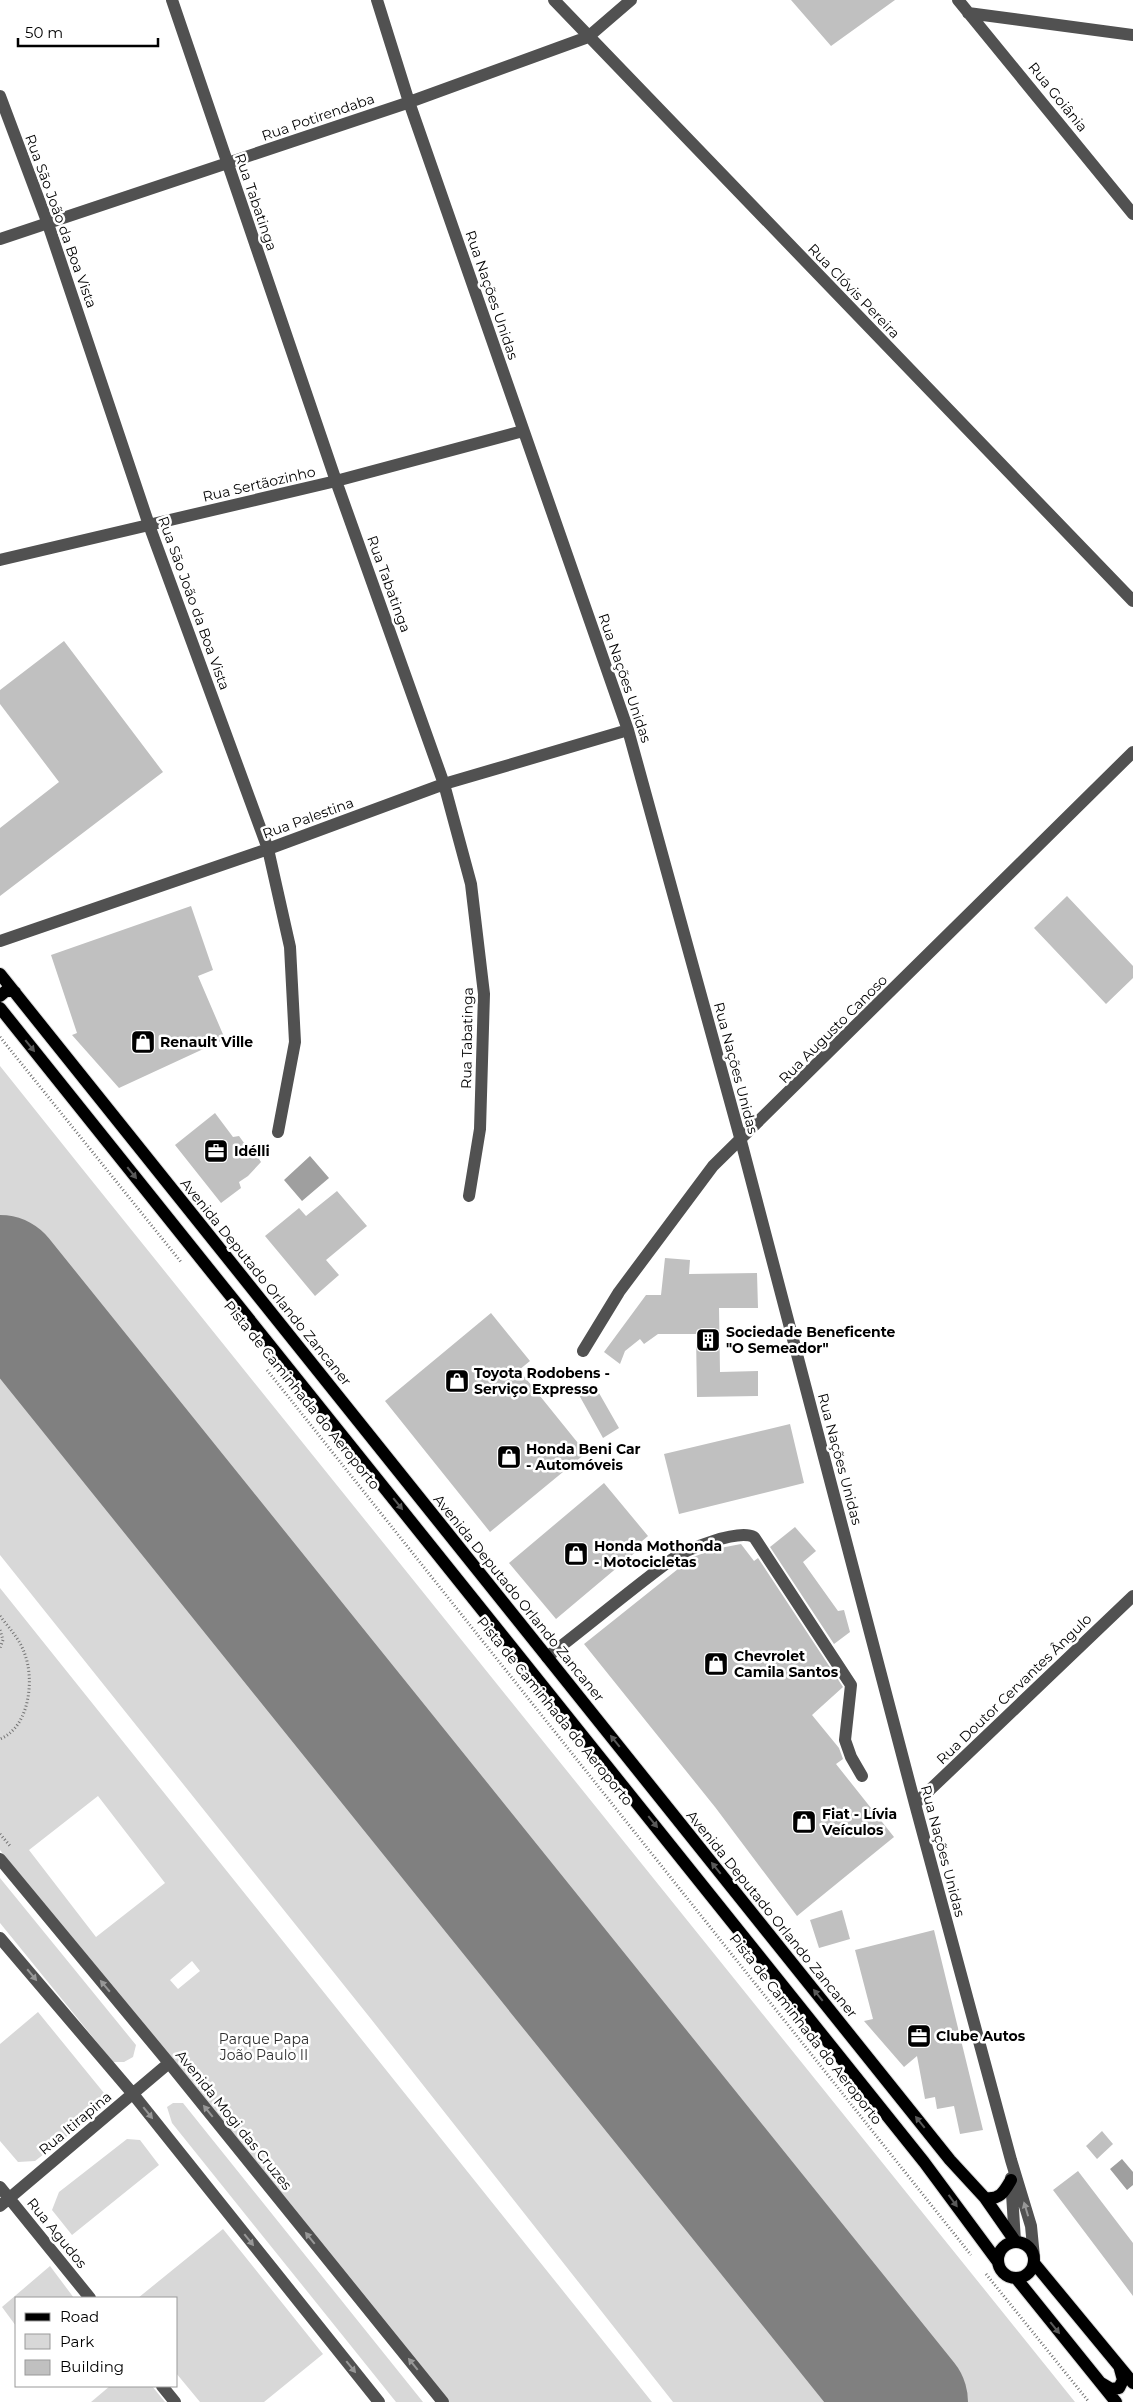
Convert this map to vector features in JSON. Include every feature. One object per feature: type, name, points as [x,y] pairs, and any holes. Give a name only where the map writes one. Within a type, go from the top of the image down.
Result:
[{"type":"main road","name":"Avenida Deputado Orlando Zancaner","points":[[0,974],[950,2160],[985,2198],[1014,2241],[1026,2244],[1034,2260],[1133,2383]]},
{"type":"main road","points":[[0,996],[8,990],[15,992]]},
{"type":"main road","points":[[0,1008],[918,2154],[998,2262],[1004,2273],[1016,2278],[1116,2402]]},
{"type":"main road","points":[[985,2198],[994,2199],[1002,2195],[1011,2180]]},
{"type":"main road","points":[[998,2262],[999,2253],[1004,2246],[1014,2241]]},
{"type":"main road","points":[[1016,2278],[1024,2276],[1031,2270],[1034,2260]]},
{"type":"main road","points":[[1099,2381],[1111,2389],[1119,2388],[1123,2380],[1120,2367]]},
{"type":"street","name":"Rua Tabatinga","points":[[172,0],[336,481],[444,784],[471,884],[484,994],[480,1129],[469,1196]]},
{"type":"street","name":"Rua Nações Unidas","points":[[377,0],[408,102],[628,730],[741,1142],[915,1804],[1011,2160],[1031,2226],[1034,2260]]},
{"type":"street","name":"Rua Clóvis Pereira","points":[[554,0],[1133,601]]},
{"type":"street","name":"Rua Potirendaba","points":[[0,239],[408,102],[588,36],[631,0]]},
{"type":"street","name":"Rua Goiânia","points":[[958,0],[1133,214]]},
{"type":"street","points":[[968,13],[1133,35]]},
{"type":"street","name":"Rua São João da Boa Vista","points":[[0,96],[48,224],[149,525],[268,849],[290,947],[295,1042],[278,1132]]},
{"type":"street","name":"Rua Sertãozinho","points":[[0,560],[336,481],[523,431]]},
{"type":"street","name":"Rua Palestina","points":[[0,941],[268,849],[444,784],[628,730]]},
{"type":"street","name":"Rua Augusto Canoso","points":[[583,1350],[619,1292],[713,1166],[741,1142],[1133,752]]},
{"type":"street","points":[[547,1657],[672,1560],[737,1534],[750,1534],[754,1537],[847,1676],[851,1685],[845,1740],[851,1758],[862,1776]]},
{"type":"street","name":"Rua Doutor Cervantes Ângulo","points":[[915,1804],[1133,1596]]},
{"type":"street","name":"Avenida Mogi das Cruzes","points":[[0,1859],[169,2063],[443,2402]]},
{"type":"street","points":[[0,1938],[133,2094],[379,2402]]},
{"type":"street","name":"Rua Itirapina","points":[[5,2202],[169,2063]]},
{"type":"street","name":"Rua Nações Unidas","points":[[1011,2160],[1014,2241]]},
{"type":"street","name":"Rua Agudos","points":[[0,2187],[5,2202],[89,2297]]},
{"type":"street","points":[[163,2387],[175,2402]]},
{"type":"path","points":[[0,1037],[183,1264]]},
{"type":"path","name":"Pista de Caminhada do Aeroporto","points":[[262,1363],[974,2258]]},
{"type":"path","points":[[0,1616],[20,1643],[30,1675],[27,1698],[20,1721],[11,1732],[0,1739]]},
{"type":"path","points":[[0,1630],[3,1640],[0,1648]]},
{"type":"path","points":[[980,2266],[1089,2402]]},
{"type":"green space","points":[[0,1066],[1075,2402],[949,2402],[0,1226]]},
{"type":"green space","points":[[0,1325],[863,2402],[673,2402],[371,2019],[0,1555]]},
{"type":"green space","name":"Parque Papa João Paulo II","points":[[0,1588],[652,2402],[446,2402],[0,1850]],"holes":[[[98,1796],[165,1883],[96,1937],[29,1850]],[[192,1961],[200,1971],[178,1989],[170,1980]]]},
{"type":"green space","points":[[0,1878],[136,2045],[133,2057],[124,2062],[113,2062],[0,1923]]},
{"type":"green space","points":[[38,2012],[104,2093],[87,2121],[35,2161],[18,2162],[0,2141],[0,2044]]},
{"type":"green space","points":[[173,2103],[183,2103],[423,2402],[396,2402],[172,2123],[167,2107]]},
{"type":"green space","points":[[127,2139],[140,2140],[159,2165],[72,2235],[52,2210],[59,2192]]},
{"type":"green space","points":[[223,2229],[323,2354],[264,2402],[200,2402],[178,2375],[178,2297],[139,2297]]},
{"type":"green space","points":[[50,2266],[73,2297],[15,2297],[15,2325],[2,2307]]},
{"type":"green space","points":[[109,2387],[153,2387],[165,2402],[91,2402]]},
{"type":"shaded area","points":[[310,1156],[329,1178],[302,1201],[284,1180]]},
{"type":"shaded area","points":[[1122,2159],[1133,2172],[1133,2185],[1127,2190],[1110,2169]]},
{"type":"building","points":[[791,0],[895,0],[831,46]]},
{"type":"building","points":[[64,641],[163,772],[0,896],[0,828],[59,782],[0,704],[0,690]]},
{"type":"building","points":[[1067,896],[1133,966],[1133,978],[1106,1004],[1034,928]]},
{"type":"building","points":[[191,906],[213,970],[198,976],[225,1039],[119,1088],[72,1035],[77,1033],[51,955]]},
{"type":"building","points":[[215,1113],[233,1137],[239,1136],[247,1147],[250,1145],[261,1162],[248,1176],[239,1182],[241,1188],[221,1203],[175,1145]]},
{"type":"building","points":[[337,1191],[367,1226],[326,1260],[339,1275],[315,1296],[265,1236],[299,1208],[306,1216]]},
{"type":"building","points":[[665,1258],[690,1260],[689,1274],[757,1273],[758,1308],[719,1308],[720,1372],[758,1371],[758,1396],[697,1397],[696,1334],[658,1334],[644,1344],[640,1339],[625,1351],[620,1364],[604,1352],[646,1295],[661,1295]]},
{"type":"building","points":[[491,1313],[530,1361],[519,1370],[586,1453],[490,1532],[385,1401]]},
{"type":"building","points":[[595,1386],[619,1428],[603,1438],[579,1395]]},
{"type":"building","points":[[790,1424],[804,1483],[679,1514],[664,1454]]},
{"type":"building","name":"Honda Mothonda - Motocicletas","points":[[604,1483],[648,1536],[641,1542],[644,1545],[556,1619],[509,1563]]},
{"type":"building","points":[[795,1527],[816,1551],[803,1562],[838,1611],[844,1610],[850,1632],[834,1644],[770,1547]]},
{"type":"building","name":"Chevrolet Camila Santos","points":[[741,1544],[754,1561],[758,1558],[843,1687],[812,1715],[839,1748],[843,1759],[836,1764],[894,1837],[797,1916],[715,1807],[584,1644],[693,1557],[715,1549]]},
{"type":"building","points":[[842,1910],[850,1939],[819,1948],[810,1920]]},
{"type":"building","points":[[934,1930],[983,2130],[960,2134],[954,2106],[937,2109],[935,2097],[925,2099],[917,2056],[904,2067],[864,2021],[873,2019],[855,1950]]},
{"type":"building","points":[[1102,2131],[1113,2144],[1097,2159],[1086,2146]]},
{"type":"building","points":[[1078,2171],[1133,2243],[1133,2296],[1053,2190]]},
{"type":"runway","points":[[0,1278],[905,2402]]},
{"type":"place","name":"Renault Ville","points":[[143,1042]]},
{"type":"place","name":"Idélli","points":[[216,1151]]},
{"type":"place","name":"Sociedade Beneficente \"O Semeador\"","points":[[708,1340]]},
{"type":"place","name":"Toyota Rodobens - Serviço Expresso","points":[[457,1381]]},
{"type":"place","name":"Honda Beni Car - Automóveis","points":[[509,1457]]},
{"type":"place","name":"Honda Mothonda - Motocicletas","points":[[576,1554]]},
{"type":"place","name":"Chevrolet Camila Santos","points":[[716,1664]]},
{"type":"place","name":"Fiat - Lívia Veículos","points":[[804,1822]]},
{"type":"place","name":"Clube Autos","points":[[919,2036]]}]
